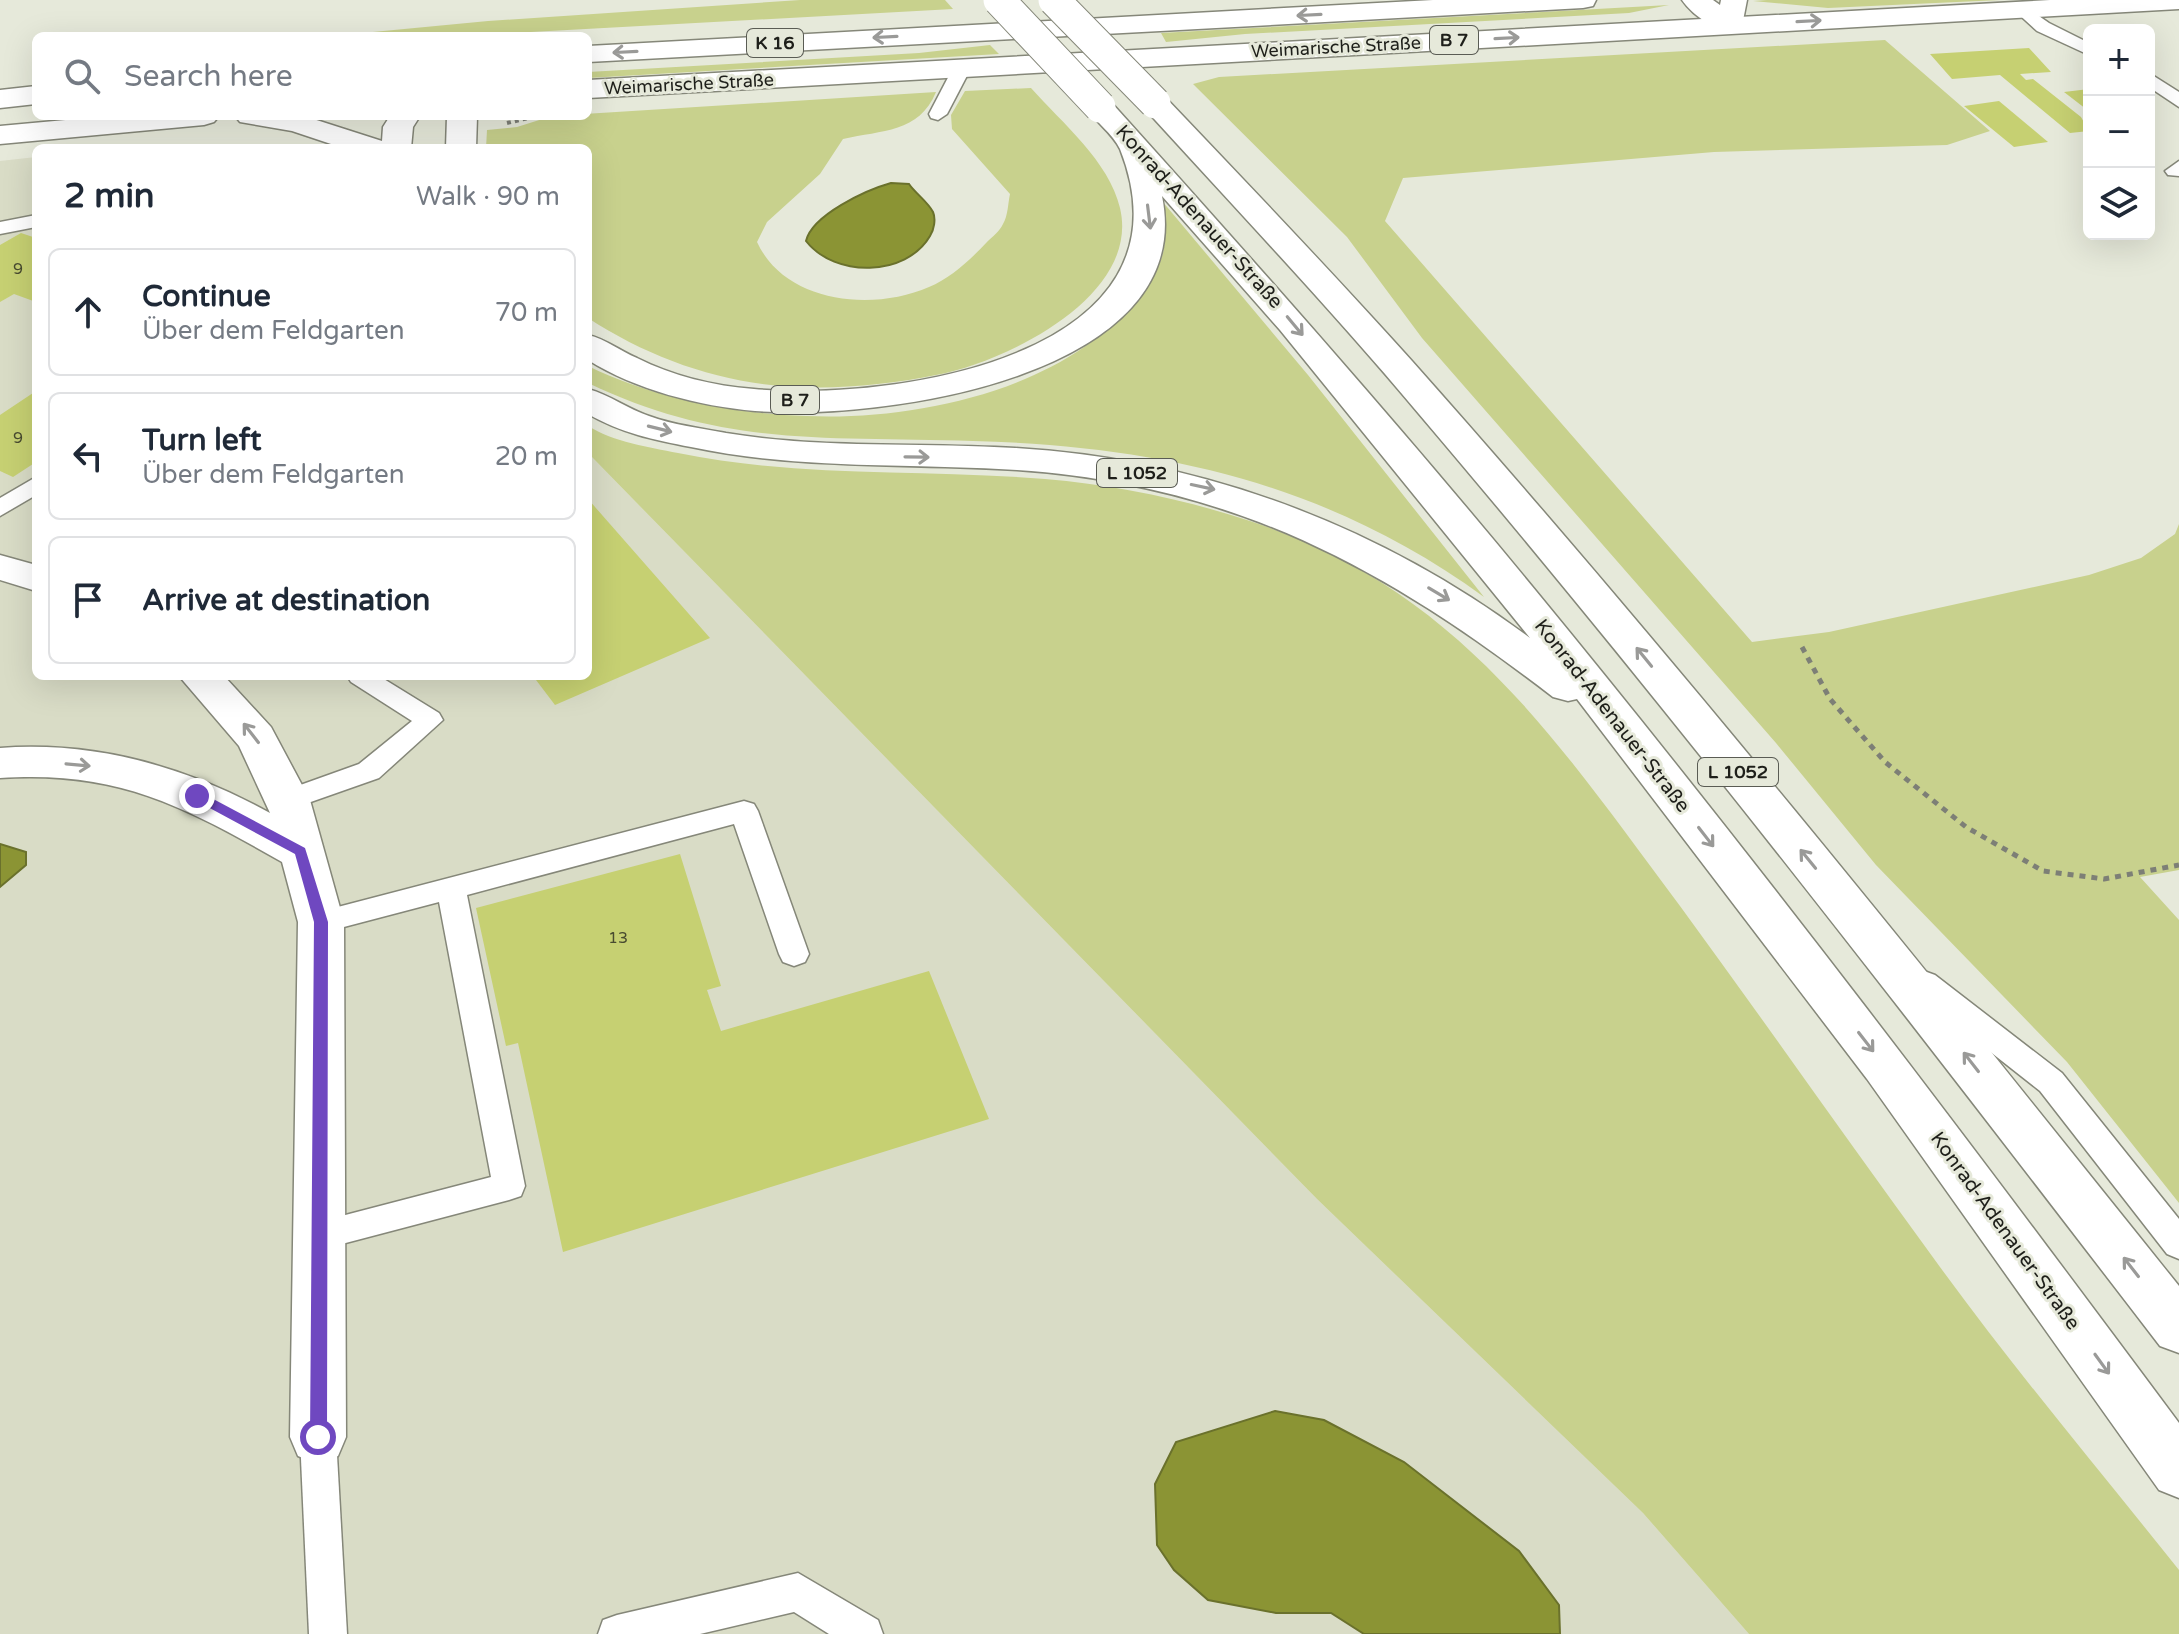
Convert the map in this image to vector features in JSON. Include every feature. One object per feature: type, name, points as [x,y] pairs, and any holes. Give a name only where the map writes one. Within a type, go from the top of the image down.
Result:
[{"type":"main road","name":"Konrad-Adenauer-Straße","points":[[999,0],[1132,141],[1292,323],[1523,601],[1884,1065],[2179,1470]]},
{"type":"main road","name":"L 1052","points":[[1054,0],[1277,233],[1428,402],[1619,627],[1885,953],[2179,1328]]},
{"type":"main road","name":"Weimarische Straße","points":[[592,54],[1583,0]]},
{"type":"main road","points":[[1695,0],[1733,13]]},
{"type":"main road","name":"Weimarische Straße","points":[[592,89],[962,68],[1733,13],[2023,10],[2179,1]]},
{"type":"main road","points":[[0,99],[32,95]]},
{"type":"main road","points":[[0,135],[161,120]]},
{"type":"main road","points":[[277,120],[297,123],[361,144]]},
{"type":"main road","points":[[396,144],[398,127],[402,120]]},
{"type":"main road","points":[[461,144],[462,120]]},
{"type":"main road","name":"B 7","points":[[592,348],[612,361],[667,384],[754,400],[852,400],[932,388],[1010,366],[1066,344],[1100,320],[1127,291],[1144,261],[1151,232],[1143,179],[1132,141]]},
{"type":"main road","name":"L 1052","points":[[592,402],[633,423],[728,446],[868,457],[1017,459],[1120,469],[1225,492],[1330,533],[1435,591],[1493,628],[1624,731]]},
{"type":"main road","points":[[0,567],[32,577]]},
{"type":"main road","points":[[204,680],[256,738],[288,800],[321,922],[318,1437]]},
{"type":"main road","points":[[0,763],[27,760],[110,768],[197,796],[300,851]]},
{"type":"lane","points":[[2023,10],[2043,27],[2083,47]]},
{"type":"lane","points":[[938,114],[962,68]]},
{"type":"lane","points":[[2155,83],[2179,101]]},
{"type":"lane","points":[[0,228],[32,222]]},
{"type":"lane","points":[[0,509],[32,487]]},
{"type":"lane","points":[[288,800],[369,771],[430,720],[366,680]]},
{"type":"lane","points":[[321,922],[744,811],[794,954]]},
{"type":"lane","points":[[319,1235],[509,1186],[451,888]]},
{"type":"lane","points":[[1885,953],[2051,1082],[2179,1244]]},
{"type":"lane","points":[[318,1437],[328,1634]]},
{"type":"lane","points":[[617,1634],[798,1592],[864,1634]]},
{"type":"path","points":[[493,126],[519,120]]},
{"type":"path","points":[[1802,647],[1830,699],[1885,762],[1966,827],[2043,871],[2104,879],[2179,865]]},
{"type":"shaded area","points":[[800,0],[945,0],[953,9],[530,32],[373,32]]},
{"type":"shaded area","points":[[1767,0],[2000,0],[1828,8],[1753,1]]},
{"type":"shaded area","points":[[1669,5],[1629,13],[1245,34],[1166,42],[1161,33]]},
{"type":"shaded area","points":[[1885,40],[1990,131],[1947,145],[1714,152],[1403,178],[1385,221],[1752,642],[1829,632],[2089,575],[2141,558],[2175,534],[2179,524],[2179,870],[2140,877],[2179,920],[2179,1203],[2067,1062],[1876,865],[1776,743],[1422,338],[1347,237],[1193,84],[1219,77]]},
{"type":"shaded area","points":[[990,45],[999,54],[592,78],[592,72],[919,53]]},
{"type":"shaded area","points":[[1031,88],[1106,174],[1120,208],[1121,240],[1110,269],[1089,296],[1062,320],[1031,340],[965,368],[885,383],[815,387],[742,381],[688,367],[612,333],[592,320],[592,144],[486,144],[487,130],[517,127],[539,120],[592,120],[592,114],[936,92],[929,105],[909,123],[843,139],[820,174],[767,222],[757,242],[770,262],[788,278],[809,290],[832,297],[882,299],[906,295],[945,279],[1000,229],[1006,217],[1010,194],[952,129],[951,115],[965,91]]},
{"type":"shaded area","points":[[32,157],[32,680],[592,680],[592,457],[1317,1199],[1643,1513],[1749,1634],[0,1634],[0,161]]},
{"type":"shaded area","points":[[891,183],[909,184],[933,212],[933,231],[919,250],[905,259],[870,268],[834,262],[806,241],[810,231],[829,213],[868,191]]},
{"type":"shaded area","points":[[1157,195],[1308,375],[1484,597],[1425,558],[1365,526],[1304,499],[1241,478],[1111,452],[1043,445],[823,438],[731,429],[685,419],[592,385],[592,368],[667,396],[722,408],[806,416],[895,412],[941,405],[987,393],[1032,376],[1072,355],[1108,328],[1138,296],[1157,268],[1164,248],[1164,228]]},
{"type":"shaded area","points":[[592,428],[632,443],[724,461],[815,470],[1045,479],[1123,489],[1200,506],[1250,521],[1323,550],[1388,586],[1445,629],[1497,677],[1545,729],[1590,785],[1962,1296],[2179,1570],[2179,1634],[1749,1634],[1643,1513],[1317,1199],[592,457]]},
{"type":"shaded area","points":[[0,844],[26,852],[26,865],[0,887]]},
{"type":"shaded area","points":[[1275,1411],[1324,1420],[1404,1462],[1519,1551],[1559,1605],[1560,1634],[1364,1634],[1331,1613],[1276,1613],[1208,1600],[1174,1570],[1157,1545],[1155,1484],[1176,1442]]},
{"type":"building","points":[[2029,48],[2051,72],[2020,74],[2026,80],[2033,79],[2081,117],[2083,132],[2070,133],[2000,75],[1952,79],[1930,54]]},
{"type":"building","points":[[2083,90],[2083,107],[2064,92]]},
{"type":"building","points":[[1999,101],[2048,142],[2014,147],[1964,106]]},
{"type":"building","points":[[21,233],[32,237],[32,301],[14,294],[0,302],[0,245]]},
{"type":"building","points":[[32,394],[32,465],[13,477],[0,471],[0,415]]},
{"type":"building","points":[[592,504],[710,638],[555,705],[536,680],[592,680]]},
{"type":"building","points":[[680,854],[721,986],[707,990],[721,1031],[929,971],[989,1119],[563,1252],[518,1043],[506,1046],[476,908]]},
{"type":"route","points":[[197,796],[300,851],[321,922],[318,1437]]}]
